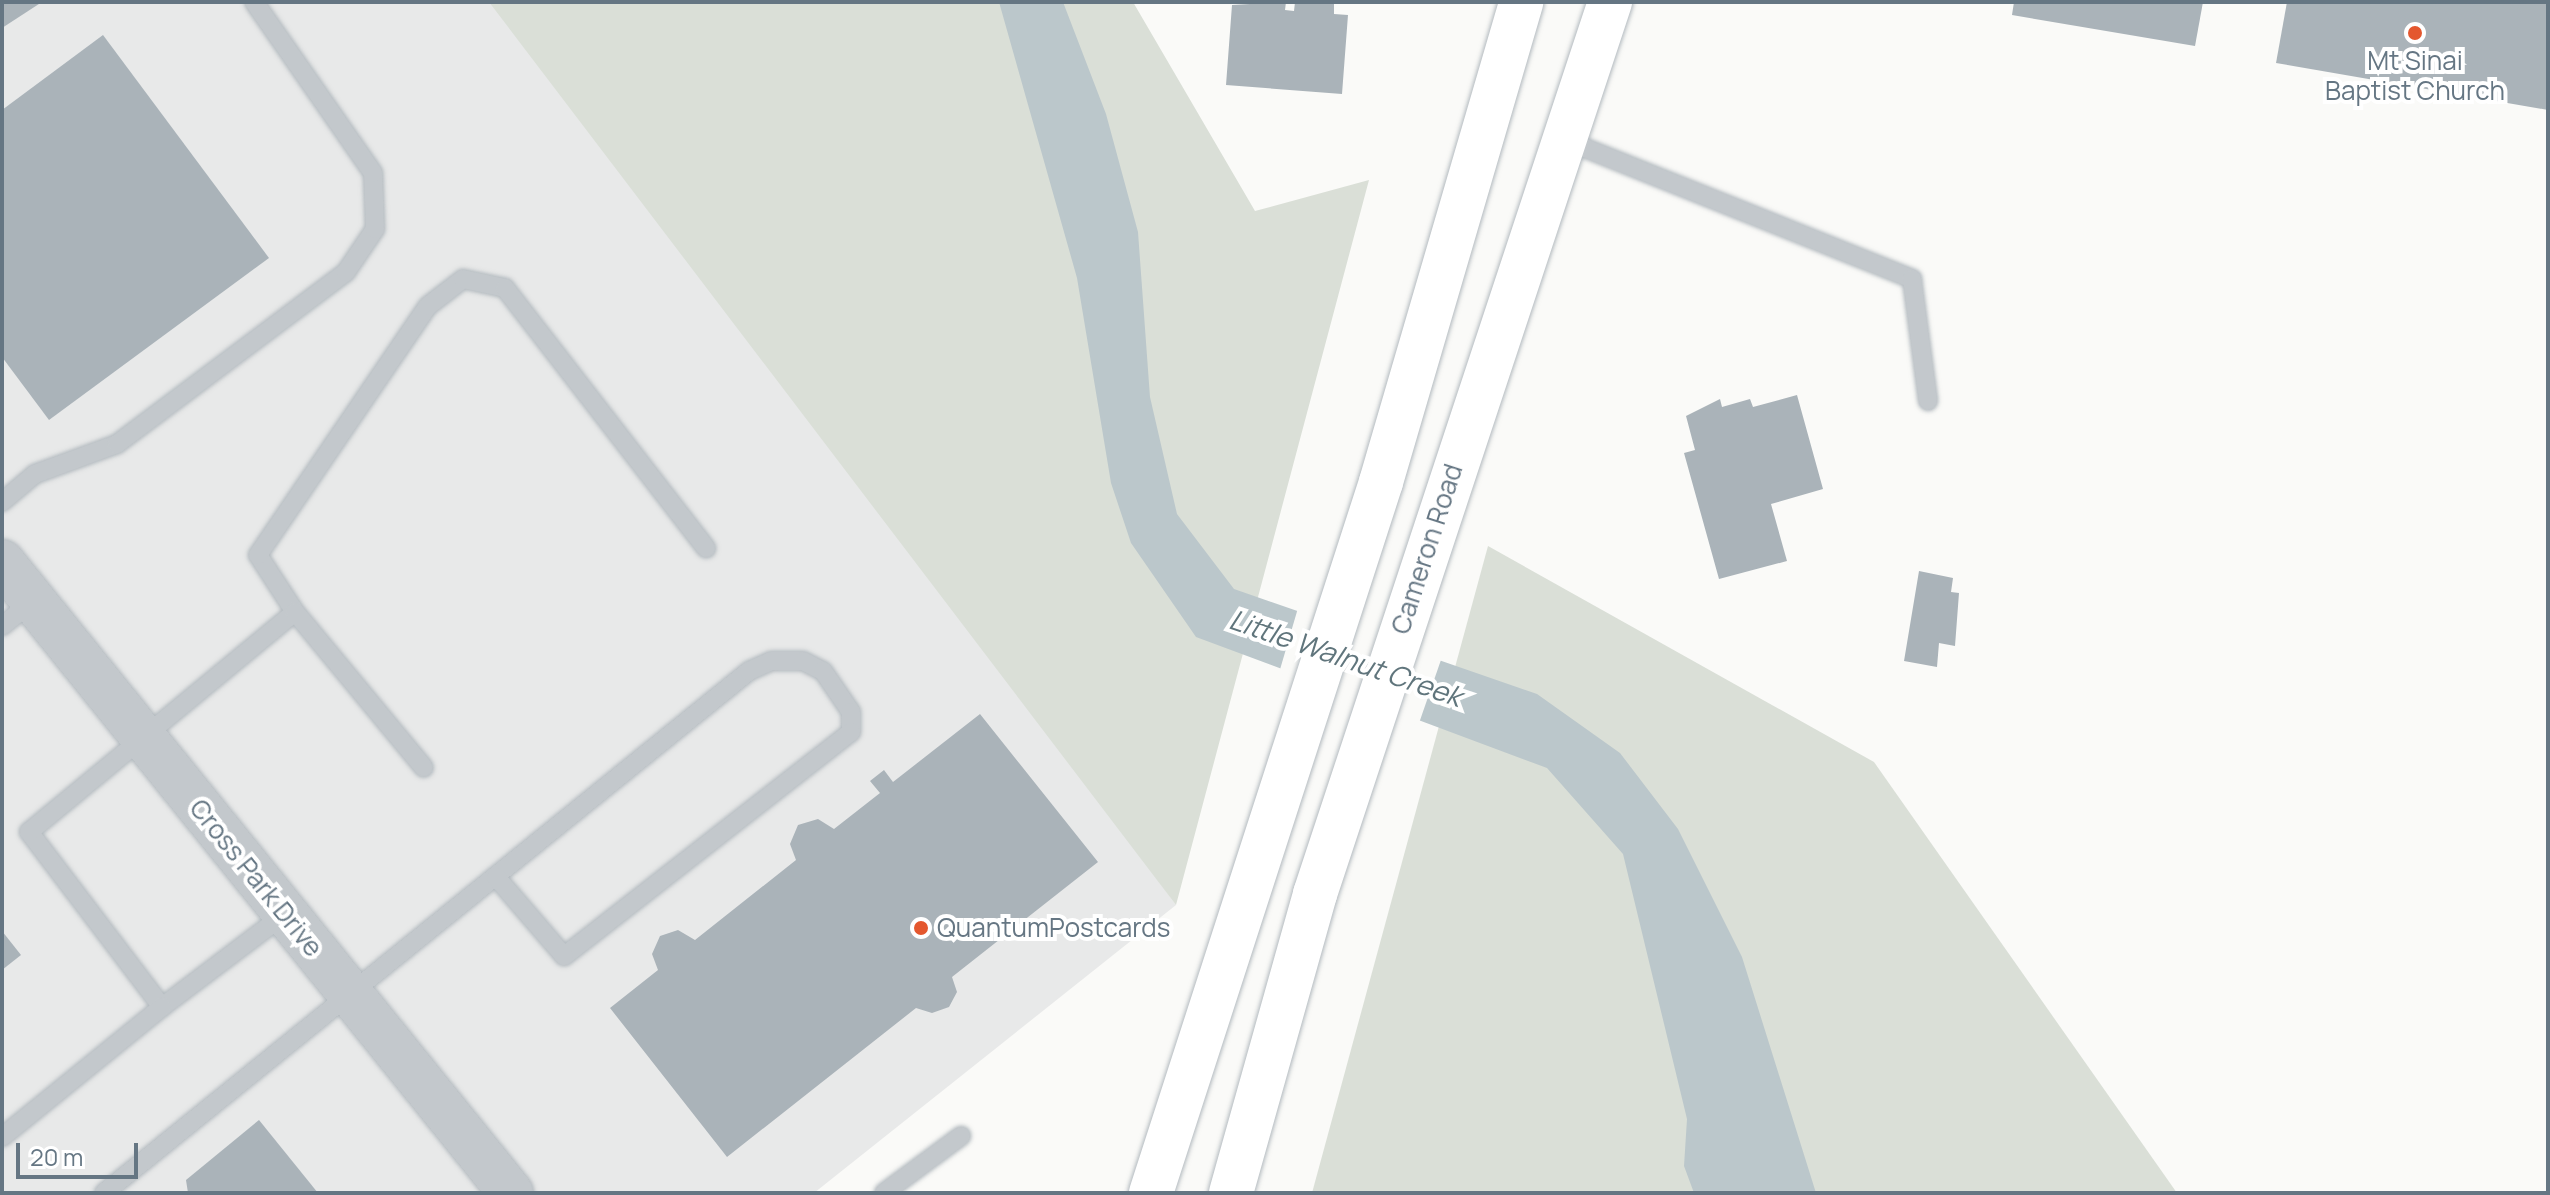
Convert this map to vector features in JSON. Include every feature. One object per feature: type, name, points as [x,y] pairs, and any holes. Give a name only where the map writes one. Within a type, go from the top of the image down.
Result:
[{"type":"main road","points":[[1151,1193],[1381,482],[1521,2]]},
{"type":"main road","name":"Cameron Road","points":[[1231,1193],[1315,894],[1442,501],[1610,2]]},
{"type":"street","name":"Cross Park Drive","points":[[2,562],[18,614],[145,741],[511,1193]]},
{"type":"lane","points":[[2,502],[35,474],[117,444],[346,272],[375,229],[373,173],[254,2]]},
{"type":"lane","points":[[1565,140],[1912,279],[1928,401]]},
{"type":"lane","points":[[424,768],[295,612],[258,555],[428,306],[463,279],[505,288],[706,548]]},
{"type":"lane","points":[[162,1007],[29,832],[145,741],[295,612]]},
{"type":"lane","points":[[104,1193],[352,995],[496,877],[760,666],[813,666],[851,712],[851,732],[564,956],[496,877]]},
{"type":"lane","points":[[2,1137],[162,1007],[285,914]]},
{"type":"lane","points":[[884,1193],[961,1136]]},
{"type":"shaded area","points":[[2,2],[506,2],[856,464],[1176,905],[814,1193],[2,1193]]},
{"type":"shaded area","points":[[489,2],[1133,2],[1255,211],[1369,180],[1176,905]]},
{"type":"shaded area","points":[[1488,546],[1874,762],[2177,1193],[1312,1193]]},
{"type":"water","name":"Little Walnut Creek","points":[[999,2],[1063,2],[1106,114],[1138,232],[1150,397],[1177,514],[1234,589],[1537,694],[1620,753],[1678,829],[1742,957],[1816,1193],[1694,1193],[1684,1166],[1687,1119],[1623,854],[1547,768],[1196,637],[1131,543],[1111,483],[1077,278]]},
{"type":"pier","points":[[1298,608],[1442,657],[1418,726],[1279,673]]},
{"type":"building","points":[[2,2],[42,2],[2,28]]},
{"type":"building","points":[[1286,2],[1285,10],[1294,11],[1295,2],[1334,2],[1334,14],[1348,15],[1342,94],[1226,85],[1232,5]]},
{"type":"building","points":[[2014,2],[2203,2],[2195,46],[2012,15]]},
{"type":"building","name":"Mt Sinai Baptist Church","points":[[2287,2],[2548,2],[2548,110],[2276,63]]},
{"type":"building","points":[[103,35],[269,258],[49,420],[2,357],[2,110]]},
{"type":"building","points":[[1797,395],[1823,489],[1771,504],[1787,561],[1719,579],[1684,453],[1695,450],[1686,416],[1720,399],[1722,407],[1750,399],[1753,407]]},
{"type":"building","points":[[1919,571],[1953,578],[1951,592],[1959,593],[1955,646],[1939,643],[1937,667],[1904,661]]},
{"type":"building","points":[[980,714],[1098,862],[952,977],[957,992],[949,1007],[932,1013],[916,1008],[727,1157],[610,1008],[658,970],[652,954],[660,936],[678,930],[695,940],[796,860],[790,844],[798,825],[818,819],[834,829],[880,793],[870,781],[884,770],[893,782]]},
{"type":"building","points":[[2,931],[21,955],[2,970]]},
{"type":"building","points":[[259,1120],[318,1193],[188,1193],[186,1180]]},
{"type":"place","name":"Mt Sinai Baptist Church","points":[[2415,33]]},
{"type":"place","name":"QuantumPostcards","points":[[921,928]]}]
